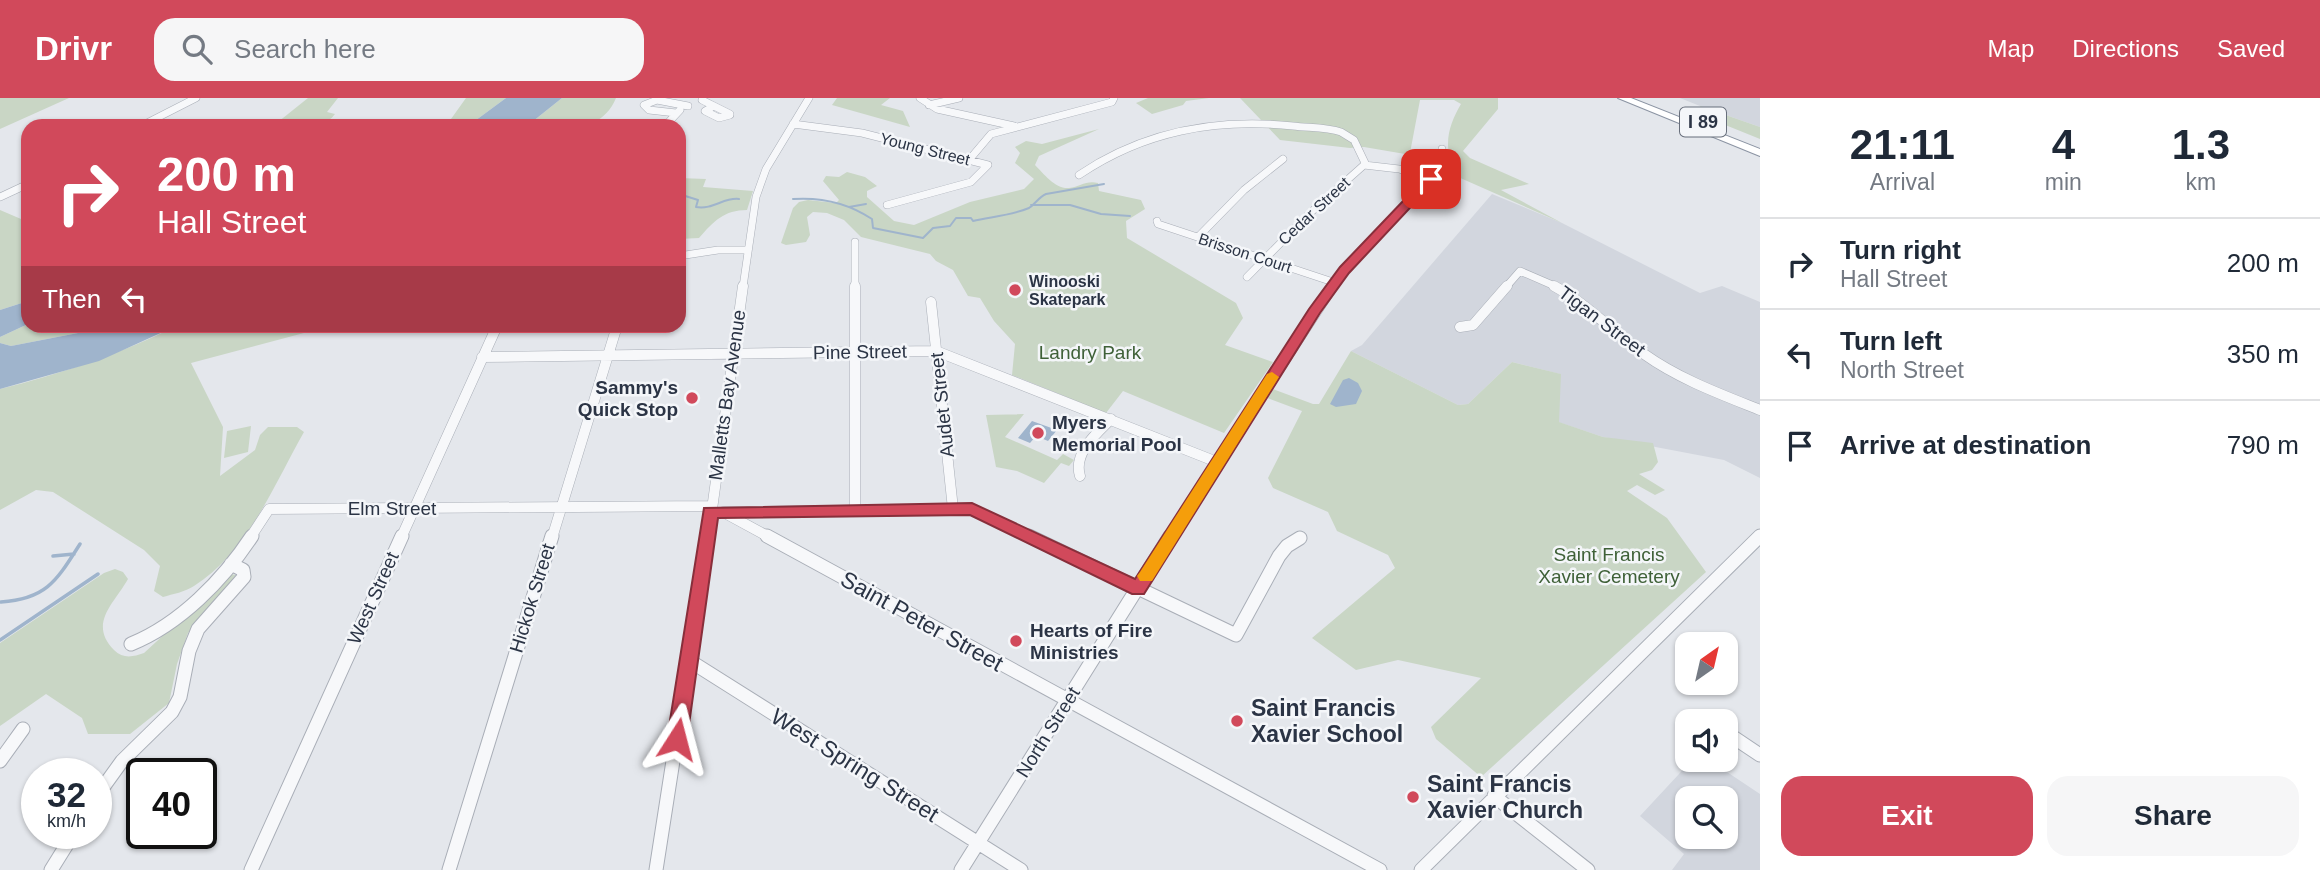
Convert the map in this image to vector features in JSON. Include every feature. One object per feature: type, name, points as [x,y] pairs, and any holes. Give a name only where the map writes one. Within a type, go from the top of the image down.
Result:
[{"type":"highway","name":"I 89","points":[[1623,98],[1760,155]]},
{"type":"highway","name":"I 89","points":[[1646,98],[1760,145]]},
{"type":"street","points":[[155,119],[196,98]]},
{"type":"street","name":"Malletts Bay Avenue","points":[[656,870],[715,510],[733,354],[748,250],[762,178],[809,98]]},
{"type":"street","points":[[920,98],[937,109],[1017,127]]},
{"type":"street","points":[[929,105],[959,98]]},
{"type":"street","points":[[969,160],[989,135],[1112,102],[1114,98]]},
{"type":"street","points":[[671,119],[676,113],[705,99],[715,106]]},
{"type":"street","points":[[676,113],[649,110],[644,105],[659,100],[688,106]]},
{"type":"street","points":[[1079,174],[1088,172],[1115,150],[1162,133],[1254,121],[1344,133],[1358,146],[1366,165]]},
{"type":"street","name":"Young Street","points":[[793,124],[862,133],[988,166],[971,183],[887,205]]},
{"type":"street","name":"North Street","points":[[961,870],[1217,462],[1336,282],[1368,244],[1431,179],[1442,165],[1441,149]]},
{"type":"street","points":[[1198,237],[1244,190],[1283,159]]},
{"type":"street","name":"Cedar Street","points":[[1247,276],[1309,214],[1366,165],[1403,170],[1431,179]]},
{"type":"street","points":[[0,197],[21,187]]},
{"type":"street","name":"Brisson Court","points":[[1157,221],[1158,224],[1336,282]]},
{"type":"street","points":[[855,242],[855,510]]},
{"type":"street","points":[[686,255],[718,250],[748,250]]},
{"type":"street","name":"Tigan Street","points":[[1460,327],[1473,325],[1520,271],[1542,278],[1575,296],[1643,353],[1668,370],[1760,411]]},
{"type":"street","name":"Audet Street","points":[[931,302],[953,509]]},
{"type":"street","name":"West Street","points":[[251,870],[494,333]]},
{"type":"street","name":"Hickok Street","points":[[449,870],[615,333]]},
{"type":"street","name":"Pine Street","points":[[482,357],[936,351],[1217,462]]},
{"type":"street","points":[[1080,476],[1077,470],[1083,453],[1111,419]]},
{"type":"street","name":"Elm Street","points":[[131,644],[142,641],[160,629],[230,565],[269,509],[560,507],[976,510],[1236,635],[1279,556],[1287,546],[1300,538]]},
{"type":"street","name":"Saint Peter Street","points":[[715,510],[1380,870]]},
{"type":"street","points":[[1421,870],[1760,536]]},
{"type":"street","points":[[112,775],[177,704],[189,651],[198,629],[244,577],[243,570],[230,565]]},
{"type":"street","name":"West Spring Street","points":[[690,661],[1021,870]]},
{"type":"street","points":[[0,761],[23,729]]},
{"type":"street","points":[[1738,740],[1760,755]]},
{"type":"street","points":[[1494,796],[1588,870]]},
{"type":"street","points":[[51,870],[64,849]]},
{"type":"shaded area","points":[[1680,98],[1760,98],[1760,127],[1700,106]]},
{"type":"shaded area","points":[[1492,194],[1562,223],[1700,293],[1722,286],[1760,302],[1760,478],[1724,460],[1603,437],[1558,422],[1560,374],[1512,362],[1468,404],[1458,405],[1351,351],[1362,345]]},
{"type":"shaded area","points":[[1681,772],[1727,772],[1760,794],[1760,870],[1672,870],[1684,854],[1678,849],[1738,849],[1738,786],[1675,786],[1675,846],[1640,816]]},
{"type":"green space","points":[[0,98],[69,98],[21,119],[0,129]]},
{"type":"green space","points":[[308,98],[338,98],[327,112],[335,114],[330,119],[282,119]]},
{"type":"green space","points":[[466,98],[506,98],[478,119],[451,119]]},
{"type":"green space","points":[[562,98],[616,98],[609,110],[598,119],[536,119]]},
{"type":"green space","points":[[837,98],[890,98],[881,105],[903,111],[910,127],[832,105]]},
{"type":"green space","points":[[1148,98],[1209,98],[1186,101],[1183,105],[1152,114],[1136,103]]},
{"type":"green space","points":[[1240,98],[1498,98],[1498,109],[1463,151],[1470,158],[1529,184],[1501,190],[1562,223],[1449,173],[1449,133],[1461,104],[1454,100],[1420,100],[1410,153],[1405,154],[1364,147],[1350,148],[1280,140]]},
{"type":"green space","points":[[1700,106],[1760,127],[1760,139],[1708,118]]},
{"type":"green space","name":"Landry Park","points":[[1099,129],[1039,156],[1035,165],[1050,180],[1064,188],[1090,182],[1098,183],[1099,191],[1141,200],[1145,209],[1126,221],[1127,238],[1236,303],[1243,318],[1225,345],[1273,362],[1224,433],[1123,391],[1106,413],[1012,375],[1015,344],[994,321],[980,298],[968,296],[953,270],[936,261],[930,254],[861,237],[844,220],[827,213],[813,212],[807,217],[810,235],[806,242],[786,245],[781,243],[793,208],[799,202],[808,200],[836,203],[839,200],[823,181],[826,176],[839,177],[847,172],[865,177],[877,186],[867,191],[867,197],[894,221],[914,225],[970,202],[1024,189],[1034,179],[1015,163],[1020,153],[1015,147],[1026,141],[1042,144]]},
{"type":"green space","points":[[686,178],[706,179],[703,187],[753,191],[747,210],[732,212],[720,218],[699,238],[686,239]]},
{"type":"green space","points":[[0,210],[21,219],[21,303],[0,310]]},
{"type":"green space","points":[[21,327],[21,333],[78,333],[11,346],[0,343],[0,337]]},
{"type":"green space","points":[[161,333],[304,333],[191,363],[223,427],[220,476],[255,450],[260,435],[268,427],[297,427],[304,432],[258,516],[229,555],[213,572],[194,586],[163,597],[154,591],[160,566],[144,550],[53,492],[36,490],[0,510],[0,389],[45,377],[134,346]]},
{"type":"green space","name":"Saint Francis Xavier Cemetery","points":[[1351,351],[1458,405],[1468,404],[1512,362],[1561,374],[1559,422],[1603,437],[1653,443],[1658,462],[1652,470],[1639,474],[1665,490],[1655,495],[1637,485],[1627,491],[1667,518],[1706,572],[1481,777],[1436,739],[1431,727],[1481,678],[1398,660],[1356,670],[1312,638],[1395,568],[1388,555],[1337,531],[1328,512],[1273,488],[1268,478],[1302,411],[1265,397],[1270,388],[1319,404]]},
{"type":"green space","points":[[1024,414],[1005,437],[1057,460],[1063,454],[1074,460],[1069,466],[1061,463],[1044,483],[1017,471],[996,467],[986,415]]},
{"type":"green space","points":[[251,426],[248,452],[224,458],[227,431]]},
{"type":"green space","points":[[115,569],[123,572],[128,579],[106,614],[103,631],[114,650],[128,656],[144,653],[230,574],[236,575],[188,633],[177,664],[169,703],[130,734],[88,734],[82,718],[46,694],[0,726],[0,643],[104,573]]},
{"type":"water","points":[[506,98],[562,98],[536,119],[478,119]]},
{"type":"water","points":[[21,303],[21,327],[0,337],[0,310]]},
{"type":"water","points":[[78,333],[161,333],[99,361],[0,389],[0,343],[11,346]]},
{"type":"water","points":[[1349,378],[1358,383],[1362,391],[1356,404],[1336,407],[1330,404],[1343,380]]},
{"type":"water","name":"Myers Memorial Pool","points":[[1032,421],[1057,430],[1048,441],[1036,436],[1030,443],[1018,438]]},
{"type":"waterway","points":[[1032,205],[1046,194],[1104,184]]},
{"type":"waterway","points":[[686,196],[698,200],[696,207],[708,207],[739,199]]},
{"type":"waterway","points":[[793,199],[824,200],[844,205],[872,219],[873,228],[923,238],[933,228],[950,226],[956,218],[971,218],[973,221],[1009,214],[1032,205]]},
{"type":"waterway","points":[[849,207],[866,204]]},
{"type":"waterway","points":[[1032,205],[1070,205],[1101,214],[1130,216]]},
{"type":"waterway","points":[[73,554],[80,544]]},
{"type":"waterway","points":[[1,602],[30,597],[40,592],[57,577],[73,554]]},
{"type":"waterway","points":[[53,556],[73,554]]},
{"type":"waterway","points":[[0,640],[98,574]]},
{"type":"slow traffic","points":[[1146,576],[1272,377]]},
{"type":"place","name":"Winooski Skatepark","points":[[1015,290]]},
{"type":"place","name":"Sammy's Quick Stop","points":[[692,398]]},
{"type":"place","name":"Myers Memorial Pool","points":[[1038,433]]},
{"type":"place","name":"Hearts of Fire Ministries","points":[[1016,641]]},
{"type":"place","name":"Saint Francis Xavier School","points":[[1237,721]]},
{"type":"place","name":"Saint Francis Xavier Church","points":[[1413,797]]},
{"type":"route","points":[[677,739],[710,512],[972,509],[1138,589],[1314,312],[1345,270],[1431,179]]}]
